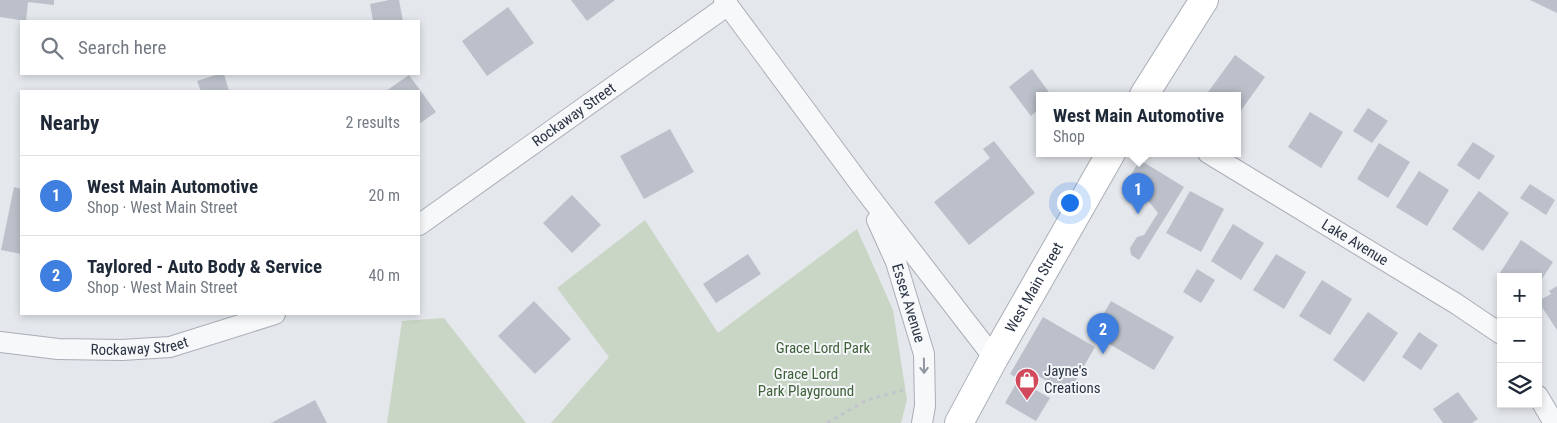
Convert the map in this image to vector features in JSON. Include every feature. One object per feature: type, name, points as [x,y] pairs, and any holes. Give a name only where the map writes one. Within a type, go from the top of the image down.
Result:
[{"type":"street","points":[[1146,92],[1204,0]]},
{"type":"street","name":"Essex Avenue","points":[[726,2],[863,188],[994,358]]},
{"type":"street","name":"Rockaway Street","points":[[420,224],[726,2]]},
{"type":"street","name":"West Main Street","points":[[959,423],[1109,157]]},
{"type":"street","name":"Lake Avenue","points":[[1215,157],[1455,303],[1497,331]]},
{"type":"street","name":"Essex Avenue","points":[[863,188],[896,262],[924,354],[925,406],[922,423]]},
{"type":"street","name":"Rockaway Street","points":[[0,342],[58,349],[122,350],[170,347],[272,315]]},
{"type":"street","points":[[1542,403],[1554,423]]},
{"type":"path","points":[[827,423],[867,400],[925,383]]},
{"type":"green space","name":"Grace Lord Park","points":[[645,220],[718,333],[857,229],[893,310],[907,400],[901,423],[551,423],[609,357],[557,288]]},
{"type":"green space","points":[[444,318],[526,423],[387,423],[402,321]]},
{"type":"building","points":[[0,0],[54,0],[54,5],[28,2],[26,20],[0,17]]},
{"type":"building","points":[[399,0],[403,20],[373,20],[370,4]]},
{"type":"building","points":[[571,0],[615,0],[587,21]]},
{"type":"building","points":[[1530,0],[1557,0],[1557,13]]},
{"type":"building","points":[[508,7],[534,43],[487,76],[462,41]]},
{"type":"building","points":[[1235,55],[1265,77],[1241,110],[1241,92],[1208,92]]},
{"type":"building","points":[[1032,69],[1049,92],[1036,92],[1036,112],[1031,116],[1009,87]]},
{"type":"building","points":[[216,75],[224,75],[229,90],[201,90],[197,81]]},
{"type":"building","points":[[409,75],[420,90],[387,90]]},
{"type":"building","points":[[420,90],[436,112],[420,123]]},
{"type":"building","points":[[1368,108],[1388,121],[1372,143],[1353,131]]},
{"type":"building","points":[[1310,112],[1343,132],[1321,168],[1288,147]]},
{"type":"building","points":[[670,129],[694,172],[644,199],[620,156]]},
{"type":"building","points":[[994,141],[1035,193],[969,245],[934,202],[990,158],[983,149]]},
{"type":"building","points":[[1473,142],[1495,156],[1479,180],[1457,165]]},
{"type":"building","points":[[1379,143],[1410,162],[1388,198],[1357,179]]},
{"type":"building","points":[[1140,160],[1184,187],[1139,260],[1131,255],[1130,248],[1137,237],[1144,235],[1158,213],[1142,193],[1126,183]]},
{"type":"building","points":[[1419,171],[1449,190],[1427,226],[1396,207]]},
{"type":"building","points":[[1530,184],[1555,200],[1546,215],[1520,198]]},
{"type":"building","points":[[14,187],[20,189],[20,254],[1,250]]},
{"type":"building","points":[[1190,191],[1224,209],[1201,252],[1166,233]]},
{"type":"building","points":[[1479,191],[1509,213],[1483,251],[1452,229]]},
{"type":"building","points":[[572,195],[601,225],[572,253],[543,223]]},
{"type":"building","points":[[1233,224],[1264,243],[1241,280],[1211,261]]},
{"type":"building","points":[[1521,240],[1553,262],[1542,279],[1542,273],[1500,273]]},
{"type":"building","points":[[748,254],[761,274],[716,303],[703,284]]},
{"type":"building","points":[[1276,254],[1306,272],[1284,309],[1253,290]]},
{"type":"building","points":[[1197,269],[1215,280],[1201,303],[1183,292]]},
{"type":"building","points":[[1322,280],[1352,299],[1330,335],[1299,316]]},
{"type":"building","points":[[1557,286],[1557,330],[1542,307],[1542,299],[1551,294],[1549,291]]},
{"type":"building","points":[[534,301],[571,339],[535,374],[498,336]]},
{"type":"building","points":[[1111,301],[1174,337],[1154,370],[1092,334]]},
{"type":"building","points":[[1368,312],[1398,333],[1364,382],[1333,360]]},
{"type":"building","points":[[1043,317],[1095,347],[1068,394],[1030,371],[1024,382],[1010,374]]},
{"type":"building","points":[[1419,332],[1438,345],[1421,370],[1402,357]]},
{"type":"building","name":"Jayne's Creations","points":[[1018,380],[1050,398],[1036,421],[1005,403]]},
{"type":"building","points":[[1458,392],[1478,419],[1472,423],[1443,423],[1433,409]]},
{"type":"building","points":[[315,400],[327,423],[271,423]]},
{"type":"place","name":"West Main Automotive","points":[[1138,214]]},
{"type":"place","name":"Taylored - Auto Body & Service","points":[[1103,354]]},
{"type":"place","name":"Jayne's Creations","points":[[1027,401]]},
{"type":"park label","name":"Grace Lord Park Playground","points":[[806,382]]}]
